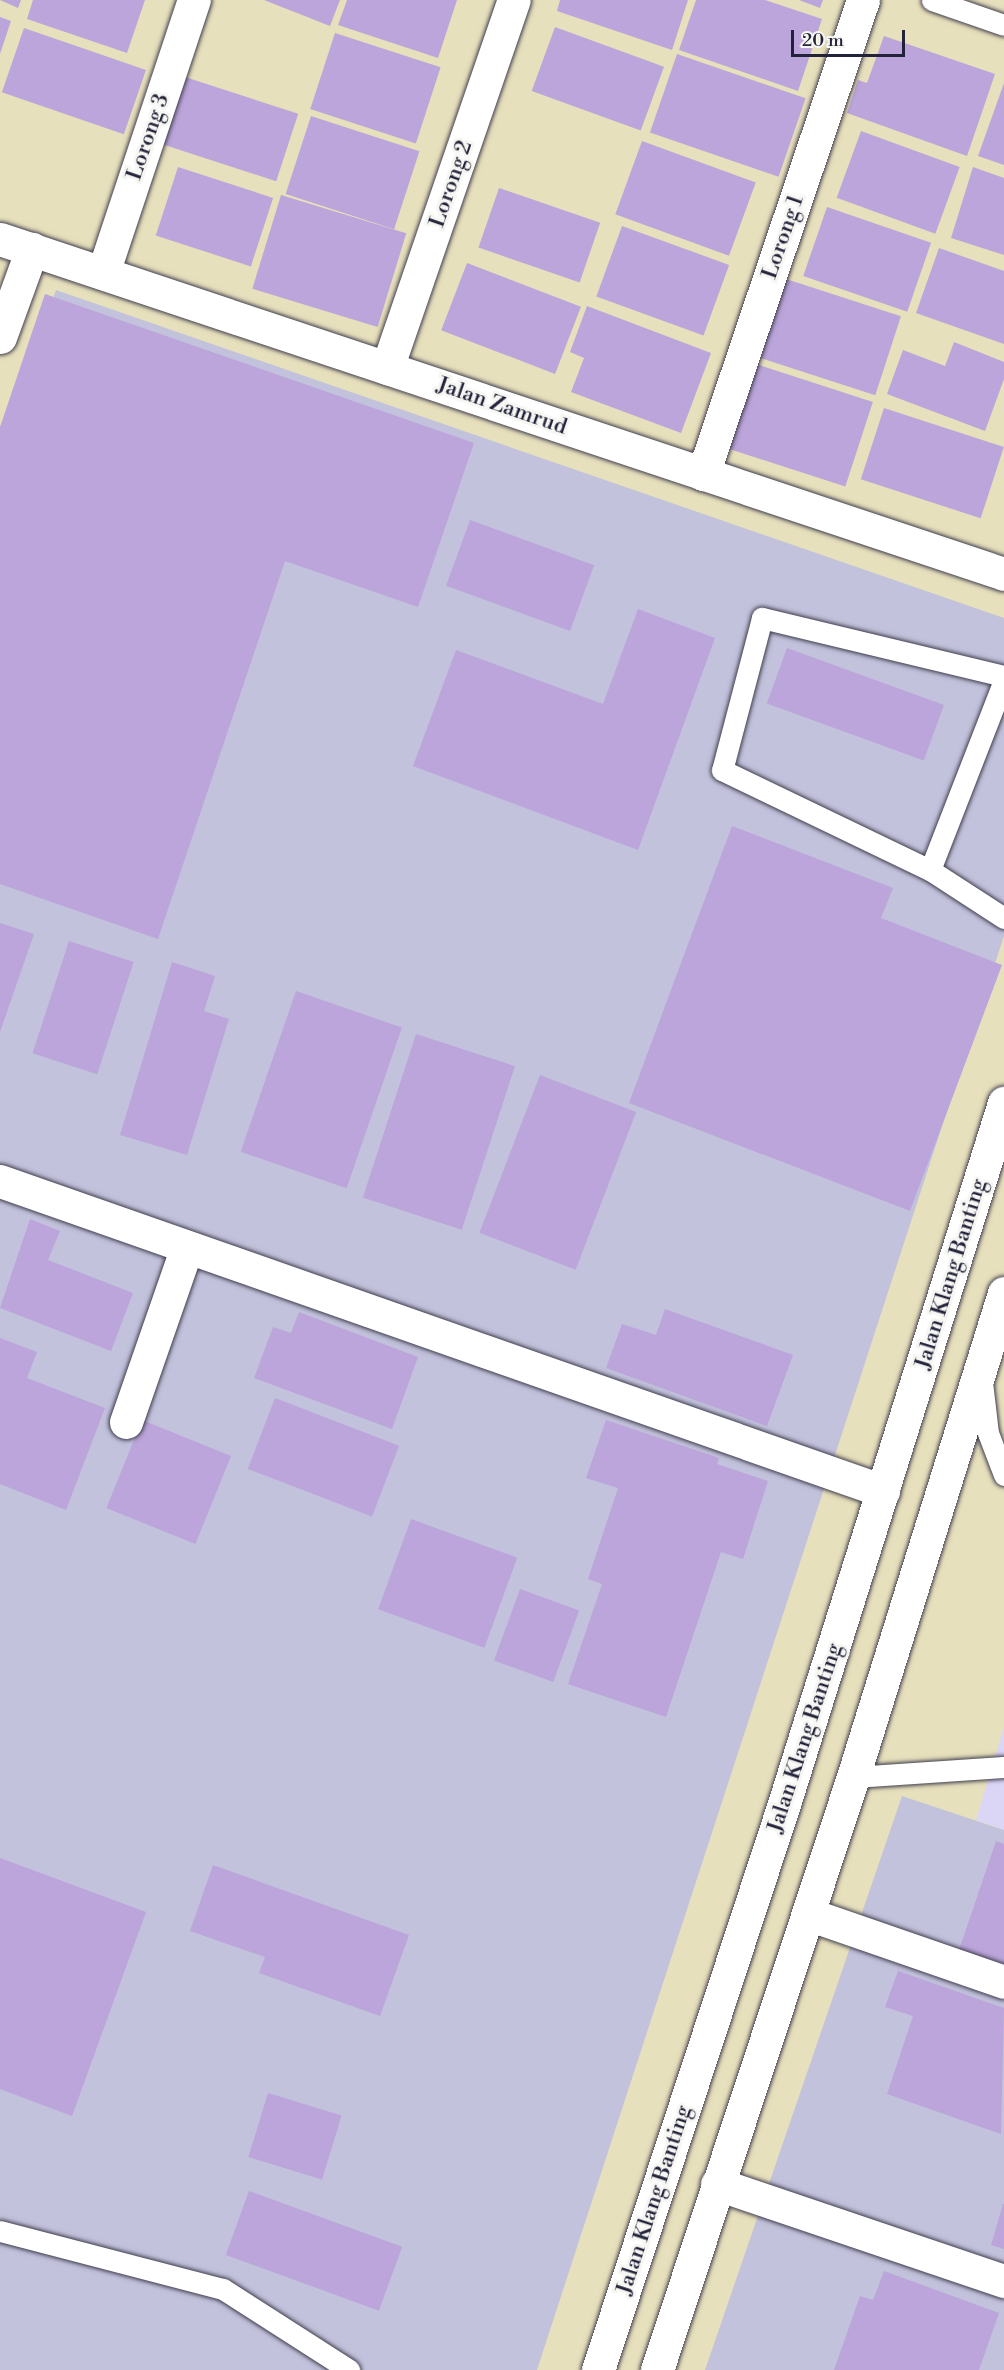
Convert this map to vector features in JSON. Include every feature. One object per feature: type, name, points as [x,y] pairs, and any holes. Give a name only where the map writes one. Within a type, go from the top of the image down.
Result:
[{"type":"main road","name":"Lorong 3","points":[[103,273],[194,0]]},
{"type":"main road","name":"Lorong 2","points":[[387,368],[514,0]]},
{"type":"main road","name":"Lorong 1","points":[[703,474],[863,0]]},
{"type":"main road","name":"Jalan Zamrud","points":[[0,239],[1004,574]]},
{"type":"main road","points":[[0,337],[32,249]]},
{"type":"main road","name":"Jalan Klang Banting","points":[[598,2370],[883,1491],[1004,1103]]},
{"type":"main road","points":[[0,1182],[883,1491]]},
{"type":"main road","points":[[126,1422],[187,1247]]},
{"type":"main road","points":[[657,2370],[853,1777],[1004,1293]]},
{"type":"main road","points":[[808,1914],[1004,1982]]},
{"type":"main road","points":[[717,2184],[1004,2281]]},
{"type":"lane","points":[[932,0],[1004,25]]},
{"type":"lane","points":[[930,870],[1004,678],[762,618],[722,770],[930,870],[1004,918]]},
{"type":"lane","points":[[980,1369],[988,1433],[1004,1475]]},
{"type":"lane","points":[[853,1777],[1004,1767]]},
{"type":"lane","points":[[0,2231],[223,2289],[349,2370]]},
{"type":"shaded area","points":[[56,290],[1004,618],[1004,936],[537,2370],[0,2370],[0,451]]},
{"type":"shaded area","points":[[1004,1727],[1004,1830],[976,1820]]},
{"type":"shaded area","points":[[902,1796],[1004,1830],[1004,2370],[705,2370]]},
{"type":"building","points":[[0,0],[21,0],[18,8]]},
{"type":"building","points":[[33,0],[145,0],[127,53],[27,19]]},
{"type":"building","points":[[264,0],[340,0],[330,26]]},
{"type":"building","points":[[347,0],[457,0],[438,58],[338,25]]},
{"type":"building","points":[[560,0],[688,0],[672,50],[557,11]]},
{"type":"building","points":[[696,0],[765,0],[822,19],[798,91],[679,50]]},
{"type":"building","points":[[799,0],[823,0],[820,8]]},
{"type":"building","points":[[0,17],[11,21],[0,54]]},
{"type":"building","points":[[555,27],[664,67],[641,131],[532,91]]},
{"type":"building","points":[[24,28],[146,70],[124,134],[2,92]]},
{"type":"building","points":[[335,33],[441,67],[416,143],[310,109]]},
{"type":"building","points":[[884,36],[995,74],[967,156],[847,113],[858,80],[867,83]]},
{"type":"building","points":[[677,54],[806,98],[779,177],[650,132]]},
{"type":"building","points":[[185,77],[298,114],[276,181],[163,145]]},
{"type":"building","points":[[1004,83],[1004,165],[978,156]]},
{"type":"building","points":[[311,116],[419,151],[394,229],[286,194]]},
{"type":"building","points":[[861,131],[960,167],[935,234],[837,198]]},
{"type":"building","points":[[642,141],[756,182],[729,256],[615,214]]},
{"type":"building","points":[[178,167],[273,198],[251,266],[156,235]]},
{"type":"building","points":[[973,167],[1004,178],[1004,255],[951,238]]},
{"type":"building","points":[[499,188],[600,223],[580,282],[478,248]]},
{"type":"building","points":[[281,195],[406,233],[378,327],[252,289]]},
{"type":"building","points":[[827,207],[931,243],[907,312],[803,276]]},
{"type":"building","points":[[622,226],[729,265],[703,335],[596,296]]},
{"type":"building","points":[[939,248],[1004,271],[1004,344],[916,313]]},
{"type":"building","points":[[467,263],[581,307],[555,374],[441,330]]},
{"type":"building","points":[[783,278],[901,316],[875,395],[757,357]]},
{"type":"building","points":[[45,294],[474,443],[418,607],[285,561],[158,939],[0,884],[0,427]]},
{"type":"building","points":[[587,306],[711,353],[681,433],[571,392],[584,358],[570,352]]},
{"type":"building","points":[[954,342],[1004,362],[1004,379],[985,431],[887,394],[903,350],[945,366]]},
{"type":"building","points":[[753,363],[873,402],[845,487],[725,448]]},
{"type":"building","points":[[884,408],[1004,447],[981,518],[861,479]]},
{"type":"building","points":[[470,520],[594,565],[570,631],[446,586]]},
{"type":"building","points":[[638,609],[715,638],[638,850],[413,766],[456,650],[603,704]]},
{"type":"building","points":[[787,648],[944,705],[924,761],[767,703]]},
{"type":"building","points":[[732,826],[893,888],[881,918],[1002,965],[910,1211],[629,1103]]},
{"type":"building","points":[[0,923],[34,934],[0,1032]]},
{"type":"building","points":[[69,941],[134,962],[97,1074],[33,1053]]},
{"type":"building","points":[[172,962],[215,976],[204,1011],[229,1019],[187,1155],[120,1135]]},
{"type":"building","points":[[296,991],[402,1027],[347,1188],[241,1152]]},
{"type":"building","points":[[416,1034],[515,1066],[462,1230],[363,1198]]},
{"type":"building","points":[[540,1075],[636,1112],[576,1270],[479,1233]]},
{"type":"building","points":[[30,1219],[60,1231],[48,1260],[133,1293],[111,1351],[0,1308]]},
{"type":"building","points":[[665,1309],[793,1355],[767,1426],[606,1368],[622,1324],[656,1335]]},
{"type":"building","points":[[299,1312],[418,1357],[392,1429],[254,1378],[273,1327],[291,1333]]},
{"type":"building","points":[[0,1338],[37,1352],[27,1378],[105,1408],[66,1510],[0,1484]]},
{"type":"building","points":[[275,1398],[399,1446],[372,1517],[248,1469]]},
{"type":"building","points":[[142,1420],[231,1456],[195,1544],[106,1508]]},
{"type":"building","points":[[606,1420],[719,1458],[717,1464],[768,1481],[743,1559],[721,1552],[666,1717],[568,1684],[602,1584],[588,1579],[618,1488],[586,1478]]},
{"type":"building","points":[[411,1519],[517,1558],[484,1648],[378,1609]]},
{"type":"building","points":[[520,1589],[579,1611],[553,1682],[494,1660]]},
{"type":"building","points":[[996,1841],[1004,1844],[1004,1969],[958,1953]]},
{"type":"building","points":[[0,1858],[146,1912],[72,2116],[0,2089]]},
{"type":"building","points":[[213,1865],[409,1935],[380,2016],[259,1973],[265,1957],[190,1931]]},
{"type":"building","points":[[898,1971],[1004,2008],[1001,2134],[887,2094],[913,2016],[885,2007]]},
{"type":"building","points":[[268,2093],[342,2116],[322,2180],[248,2157]]},
{"type":"building","points":[[249,2191],[402,2247],[379,2311],[226,2255]]},
{"type":"building","points":[[1004,2204],[1004,2249],[991,2245]]},
{"type":"building","points":[[884,2271],[999,2313],[979,2370],[834,2370],[860,2296],[873,2300]]}]
